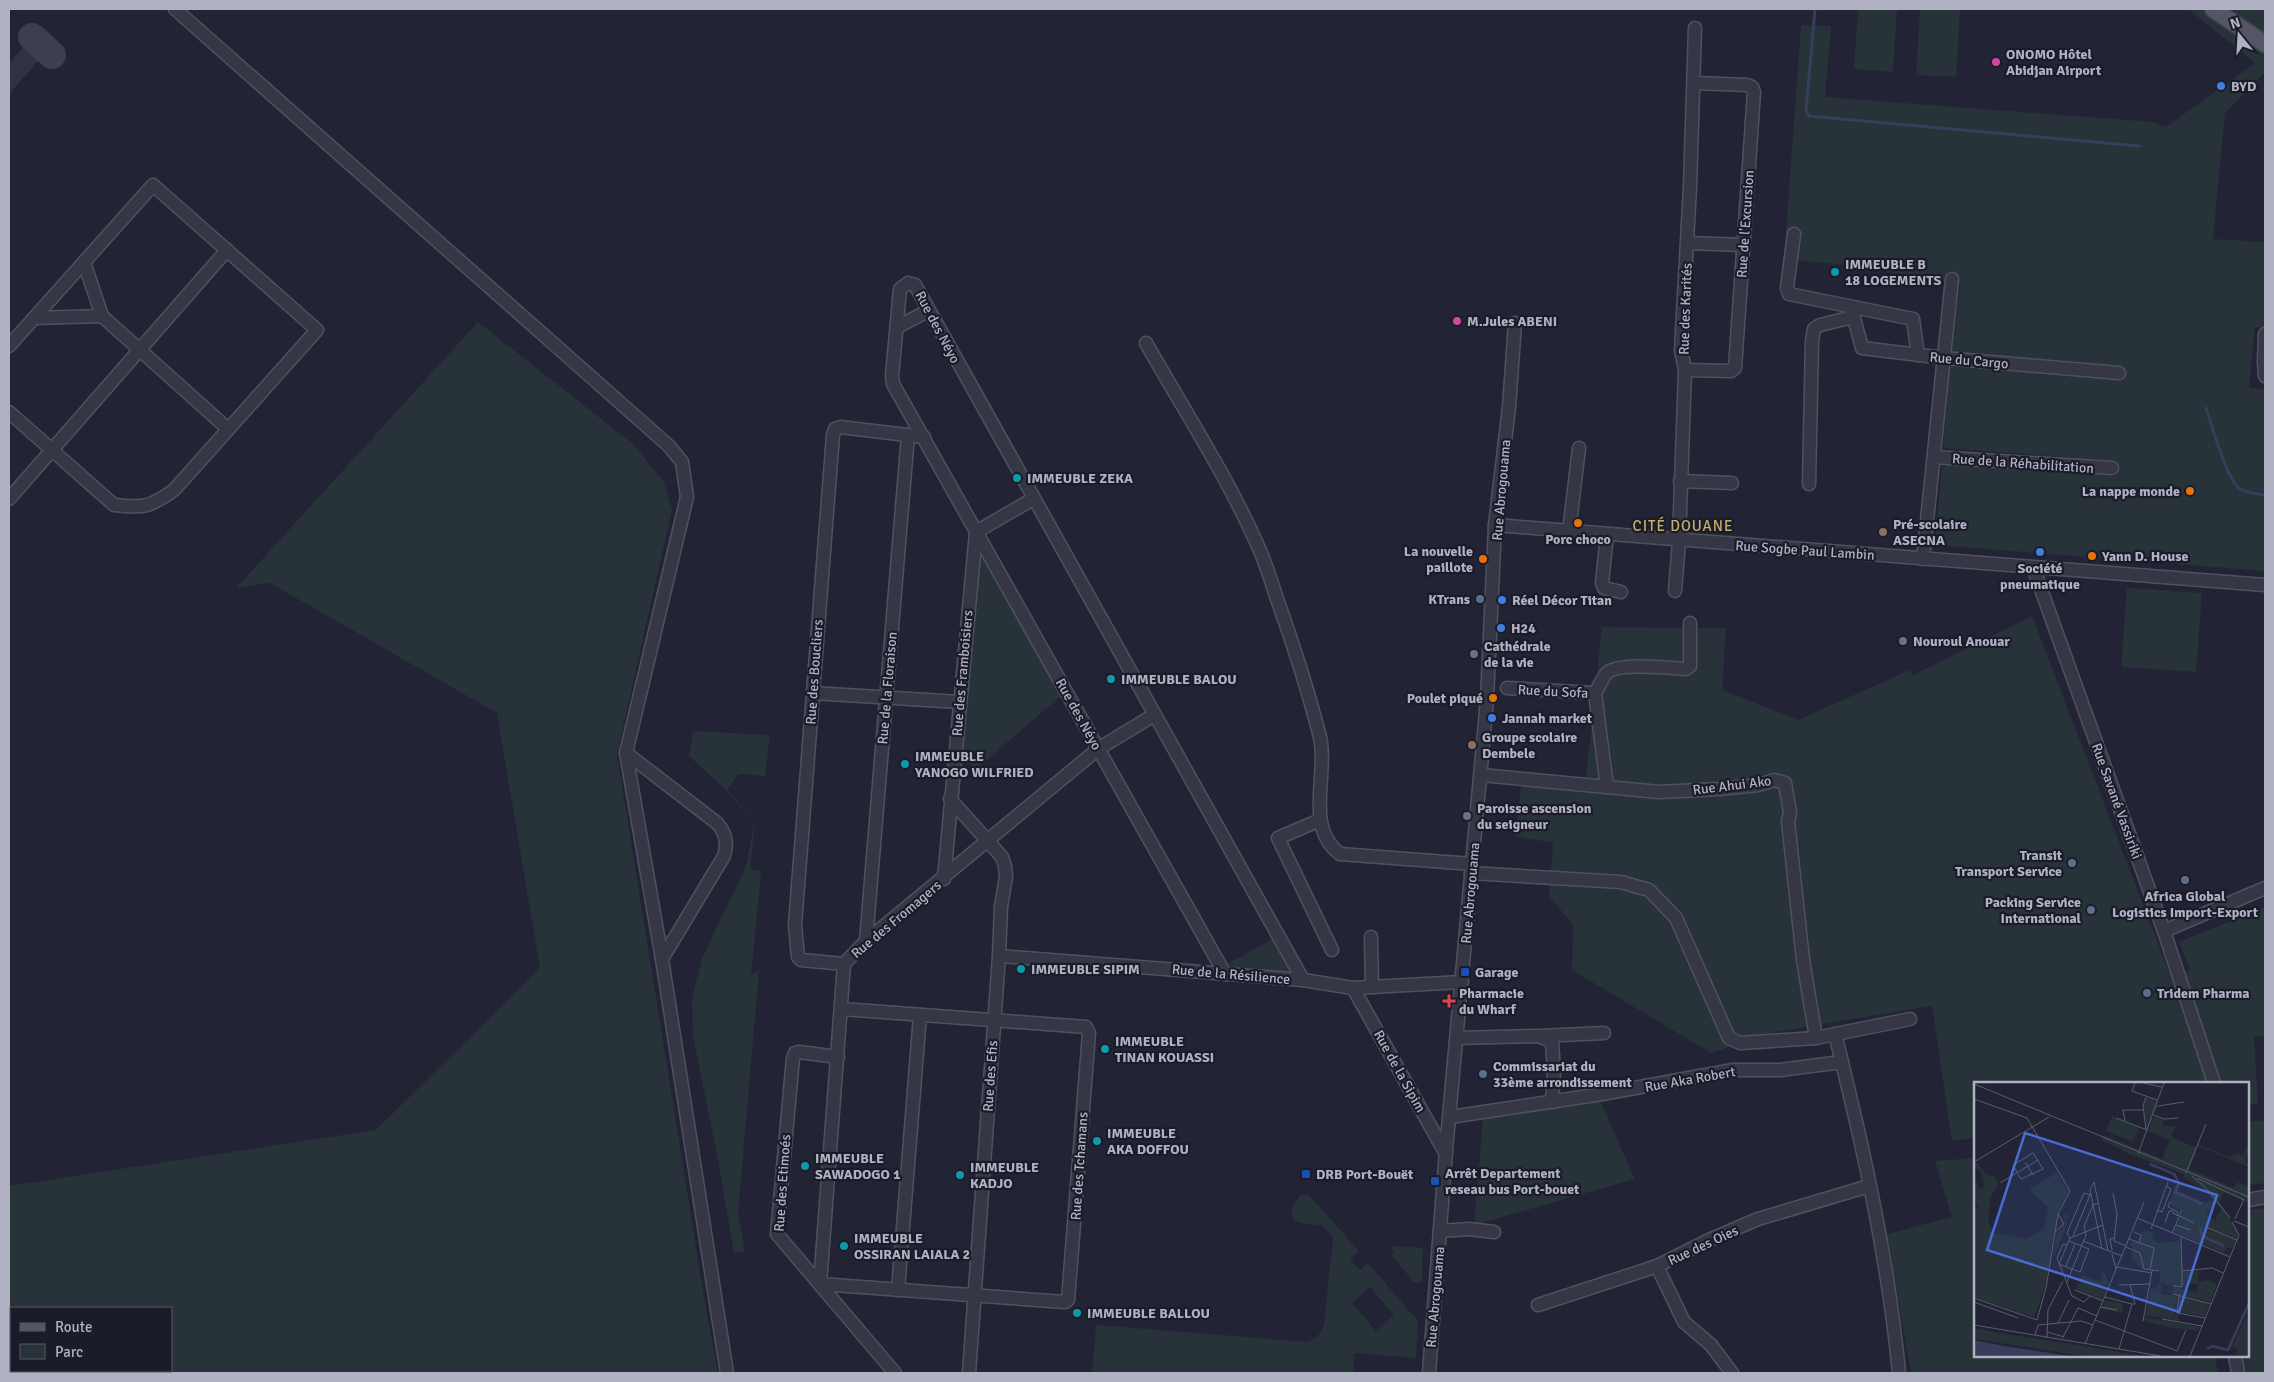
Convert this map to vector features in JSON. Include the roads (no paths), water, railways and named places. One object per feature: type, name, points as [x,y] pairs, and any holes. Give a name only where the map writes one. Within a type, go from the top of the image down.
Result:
[{"type":"main road","points":[[2213,9],[2265,44]]},
{"type":"street","points":[[175,9],[669,446],[682,462],[687,497],[626,754],[662,959],[727,1373]]},
{"type":"street","name":"Rue des Karités","points":[[1675,590],[1679,541],[1685,370],[1681,350],[1688,243],[1695,28]]},
{"type":"street","name":"Rue de l'Excursion","points":[[1685,370],[1732,371],[1735,368],[1754,92],[1752,87],[1747,85],[1694,83]]},
{"type":"street","points":[[9,346],[153,185],[317,330],[174,490],[155,504],[134,507],[114,505],[9,412]]},
{"type":"street","points":[[1794,234],[1787,288],[1789,294],[1852,312],[1913,319],[1918,355]]},
{"type":"street","points":[[1688,243],[1743,245]]},
{"type":"street","points":[[9,500],[227,250]]},
{"type":"street","points":[[84,262],[102,316],[228,429]]},
{"type":"street","points":[[1923,559],[1952,279]]},
{"type":"street","name":"Rue des Néyo","points":[[1225,974],[893,384],[892,376],[900,289],[908,282],[915,285],[928,312],[1303,980]]},
{"type":"street","points":[[897,327],[928,312]]},
{"type":"street","points":[[1809,484],[1812,342],[1814,329],[1852,312]]},
{"type":"street","name":"Rue du Cargo","points":[[1852,312],[1862,348],[1944,358],[2119,373]]},
{"type":"street","points":[[34,318],[102,316]]},
{"type":"street","name":"Rue Abrogouama","points":[[1429,1373],[1446,1154],[1487,700],[1495,525],[1509,407],[1515,323]]},
{"type":"street","points":[[2265,334],[2265,376]]},
{"type":"street","points":[[1146,343],[1242,512],[1259,547],[1296,653],[1320,734],[1322,754],[1320,820],[1324,835],[1330,846],[1340,854],[1621,882],[1649,890],[1676,918],[1729,1038],[1740,1043],[1816,1038],[1910,1019]]},
{"type":"street","name":"Rue des Boucliers","points":[[844,964],[801,960],[798,958],[795,925],[833,435],[836,429],[840,427],[924,437]]},
{"type":"street","name":"Rue de la Floraison","points":[[866,941],[908,435]]},
{"type":"street","points":[[1568,532],[1579,448]]},
{"type":"street","name":"Rue de la Réhabilitation","points":[[1934,457],[2112,468]]},
{"type":"street","points":[[1680,481],[1732,483]]},
{"type":"street","points":[[976,532],[1033,499]]},
{"type":"street","name":"Rue Sogbe Paul Lambin","points":[[1495,525],[1679,541],[2265,585]]},
{"type":"street","name":"Rue des Framboisiers","points":[[944,879],[976,532]]},
{"type":"street","points":[[1607,535],[1602,583],[1604,588],[1621,592]]},
{"type":"street","name":"Rue Savané Vassiriki","points":[[2033,568],[2164,931],[2214,1082]]},
{"type":"street","points":[[1595,693],[1606,674],[1612,669],[1630,667],[1686,669],[1690,666],[1691,656],[1690,623]]},
{"type":"street","name":"Rue du Sofa","points":[[1507,688],[1595,693],[1606,787]]},
{"type":"street","points":[[813,693],[959,702]]},
{"type":"street","name":"Rue des Fromagers","points":[[820,1284],[844,964],[866,941],[944,879],[986,840],[1098,749],[1154,715]]},
{"type":"street","points":[[626,754],[717,823],[723,830],[726,840],[724,856],[662,959]]},
{"type":"street","name":"Rue Ahui Ako","points":[[1481,775],[1659,792],[1759,785],[1774,780],[1785,783],[1790,813],[1788,821],[1803,960],[1816,1038]]},
{"type":"street","name":"Rue des Efis","points":[[950,799],[1002,857],[1006,876],[1001,907],[968,1373]]},
{"type":"street","points":[[1320,820],[1278,838],[1332,950]]},
{"type":"street","points":[[2164,931],[2265,888]]},
{"type":"street","points":[[1371,937],[1372,987]]},
{"type":"street","name":"Rue de la Résilience","points":[[999,956],[1303,980],[1353,988],[1462,982]]},
{"type":"street","name":"Rue de la Sipim","points":[[1353,988],[1446,1154]]},
{"type":"street","name":"Rue des Tchamans","points":[[820,1284],[1065,1302],[1068,1300],[1089,1034],[1086,1028],[842,1009]]},
{"type":"street","points":[[898,1290],[920,1015]]},
{"type":"street","points":[[1457,1038],[1604,1033]]},
{"type":"street","points":[[1835,1034],[1892,1300],[1900,1373]]},
{"type":"street","points":[[1538,1036],[1552,1042],[1554,1071],[1552,1102]]},
{"type":"street","name":"Rue des Etimoés","points":[[838,1056],[799,1052],[795,1053],[793,1058],[776,1227],[780,1240],[895,1373]]},
{"type":"street","name":"Rue Aka Robert","points":[[1450,1118],[1733,1070],[1780,1070],[1842,1062]]},
{"type":"street","name":"Rue des Oies","points":[[1538,1305],[1657,1266],[1709,1240],[1758,1220],[1869,1186]]},
{"type":"street","points":[[2249,1200],[2265,1197]]},
{"type":"street","points":[[1440,1230],[1468,1229],[1494,1232]]},
{"type":"street","points":[[1657,1266],[1684,1322],[1711,1345],[1732,1373]]},
{"type":"street","points":[[2236,1357],[2238,1373]]},
{"type":"waterway","points":[[1815,9],[1806,111],[1809,116],[2139,146]]},
{"type":"waterway","points":[[2206,408],[2220,451],[2234,482],[2245,491],[2265,495]]},
{"type":"place","name":"ONOMO Hôtel Abidjan Airport","points":[[1996,62]]},
{"type":"place","name":"BYD","points":[[2221,86]]},
{"type":"place","name":"IMMEUBLE B 18 LOGEMENTS","points":[[1835,272]]},
{"type":"place","name":"M.Jules ABENI","points":[[1457,321]]},
{"type":"place","name":"IMMEUBLE ZEKA","points":[[1017,478]]},
{"type":"place","name":"La nappe monde","points":[[2190,491]]},
{"type":"place","name":"Porc choco","points":[[1578,523]]},
{"type":"place","name":"Pré-scolaire ASECNA","points":[[1883,532]]},
{"type":"place","name":"Société pneumatique","points":[[2040,552]]},
{"type":"place","name":"Yann D. House","points":[[2092,556]]},
{"type":"place","name":"La nouvelle paillote","points":[[1483,559]]},
{"type":"place","name":"KTrans","points":[[1480,599]]},
{"type":"place","name":"Réel Décor Titan","points":[[1502,600]]},
{"type":"place","name":"H24","points":[[1501,628]]},
{"type":"place","name":"Nouroul Anouar","points":[[1903,641]]},
{"type":"place","name":"Cathédrale de la vie","points":[[1474,654]]},
{"type":"place","name":"IMMEUBLE BALOU","points":[[1111,679]]},
{"type":"place","name":"Poulet piqué","points":[[1493,698]]},
{"type":"place","name":"Jannah market","points":[[1492,718]]},
{"type":"place","name":"Groupe scolaire Dembele","points":[[1472,745]]},
{"type":"place","name":"IMMEUBLE YANOGO WILFRIED","points":[[905,764]]},
{"type":"place","name":"Paroisse ascension du seigneur","points":[[1467,816]]},
{"type":"place","name":"Transit Transport Service","points":[[2072,863]]},
{"type":"place","name":"Africa Global Logistics Import-Export","points":[[2185,880]]},
{"type":"place","name":"Packing Service International","points":[[2091,910]]},
{"type":"place","name":"IMMEUBLE SIPIM","points":[[1021,969]]},
{"type":"place","name":"Garage","points":[[1465,972]]},
{"type":"place","name":"Tridem Pharma","points":[[2147,993]]},
{"type":"place","name":"Pharmacie du Wharf","points":[[1449,1001]]},
{"type":"place","name":"IMMEUBLE TINAN KOUASSI","points":[[1105,1049]]},
{"type":"place","name":"Commissariat du 33ème arrondissement","points":[[1483,1074]]},
{"type":"place","name":"IMMEUBLE AKA DOFFOU","points":[[1097,1141]]},
{"type":"place","name":"IMMEUBLE SAWADOGO 1","points":[[805,1166]]},
{"type":"place","name":"DRB Port-Bouët","points":[[1306,1174]]},
{"type":"place","name":"IMMEUBLE KADJO","points":[[960,1175]]},
{"type":"place","name":"Arrêt Departement reseau bus Port-bouet","points":[[1435,1181]]},
{"type":"place","name":"IMMEUBLE OSSIRAN LAIALA 2","points":[[844,1246]]},
{"type":"place","name":"IMMEUBLE BALLOU","points":[[1077,1313]]},
{"type":"district","name":"CITÉ DOUANE","points":[[1683,526]]}]
